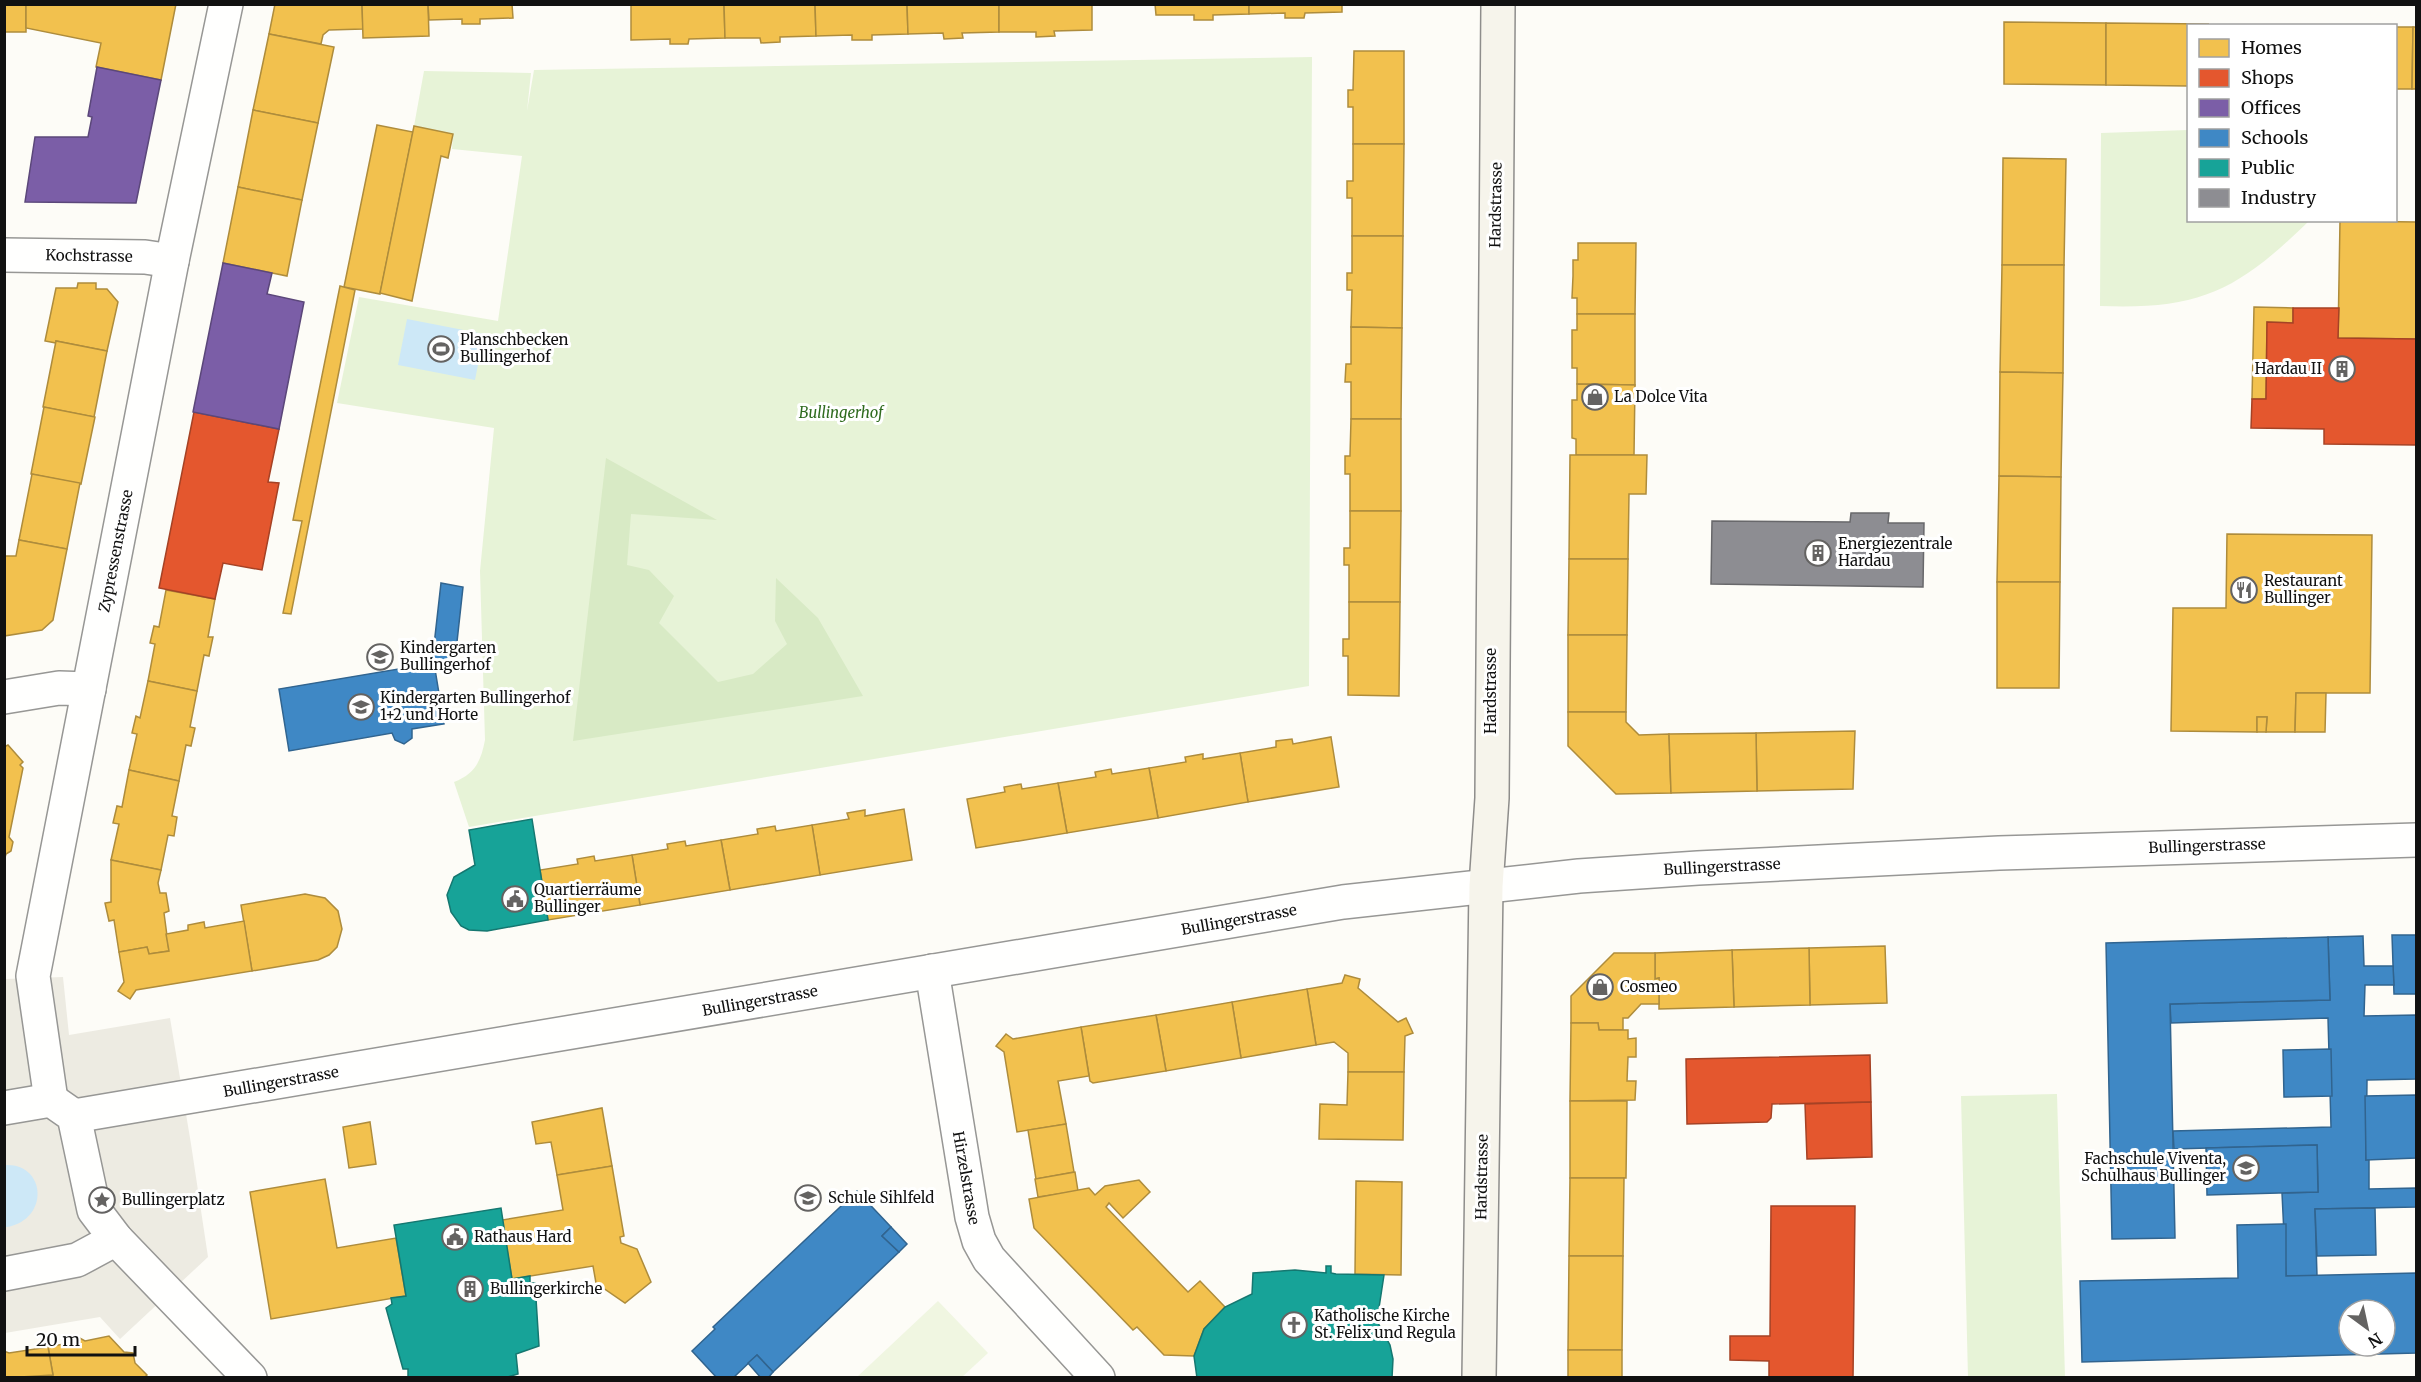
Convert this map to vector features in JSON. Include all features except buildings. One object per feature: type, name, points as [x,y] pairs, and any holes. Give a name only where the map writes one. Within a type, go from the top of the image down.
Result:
[{"type":"main road","name":"Hardstrasse","points":[[1479,1377],[1486,886],[1492,798],[1498,4]]},
{"type":"street","name":"Zypressenstrasse","points":[[63,1108],[33,976],[172,261],[226,4]]},
{"type":"street","name":"Kochstrasse","points":[[16,255],[145,257],[172,261]]},
{"type":"street","points":[[4,697],[59,688],[89,690]]},
{"type":"street","name":"Bullingerstrasse","points":[[63,1108],[932,971],[1343,902],[1631,872],[1999,853],[2416,840]]},
{"type":"street","name":"Hirzelstrasse","points":[[932,971],[972,1217],[979,1241],[1004,1279],[1098,1377]]},
{"type":"street","points":[[4,1108],[63,1108],[94,1210],[116,1239],[250,1377]]},
{"type":"street","points":[[4,1274],[77,1260],[116,1239]]},
{"type":"green space","name":"Bullingerhof","points":[[1312,57],[1309,686],[469,827],[454,782],[467,775],[476,766],[485,740],[480,571],[494,428],[337,403],[359,297],[498,321],[522,156],[452,149],[453,134],[414,126],[424,71],[531,73],[527,111],[534,70]]},
{"type":"green space","points":[[2187,130],[2187,222],[2308,222],[2261,264],[2216,291],[2192,299],[2165,304],[2100,306],[2101,133]]},
{"type":"green space","points":[[606,458],[717,520],[631,514],[627,565],[649,570],[674,596],[659,623],[718,682],[753,674],[787,644],[775,621],[776,578],[818,618],[863,696],[573,741]]},
{"type":"green space","points":[[2057,1094],[2065,1377],[1968,1377],[1961,1096]]},
{"type":"green space","points":[[938,1301],[988,1353],[962,1377],[857,1377]]},
{"type":"shaded area","name":"Bullingerplatz","points":[[63,977],[69,1035],[170,1018],[191,1144],[208,1257],[120,1339],[100,1317],[5,1333],[5,979]]},
{"type":"water","name":"Planschbecken Bullingerhof","points":[[407,319],[484,334],[475,380],[398,365]]},
{"type":"water","points":[[5,1165],[19,1167],[29,1173],[35,1182],[37,1192],[36,1203],[31,1214],[21,1222],[7,1227],[4,1227]]},
{"type":"place","name":"Planschbecken Bullingerhof","points":[[441,349]]},
{"type":"place","name":"Hardau II","points":[[2342,369]]},
{"type":"place","name":"La Dolce Vita","points":[[1595,397]]},
{"type":"place","name":"Energiezentrale Hardau","points":[[1818,553]]},
{"type":"place","name":"Restaurant Bullinger","points":[[2244,590]]},
{"type":"place","name":"Kindergarten Bullingerhof","points":[[380,657]]},
{"type":"place","name":"Kindergarten Bullingerhof 1+2 und Horte","points":[[361,707]]},
{"type":"place","name":"Quartierräume Bullinger","points":[[515,899]]},
{"type":"place","name":"Cosmeo","points":[[1600,987]]},
{"type":"place","name":"Fachschule Viventa, Schulhaus Bullinger","points":[[2246,1168]]},
{"type":"place","name":"Schule Sihlfeld","points":[[808,1198]]},
{"type":"place","name":"Bullingerplatz","points":[[102,1200]]},
{"type":"place","name":"Rathaus Hard","points":[[455,1237]]},
{"type":"place","name":"Bullingerkirche","points":[[470,1289]]},
{"type":"place","name":"Katholische Kirche St. Felix und Regula","points":[[1294,1325]]}]
